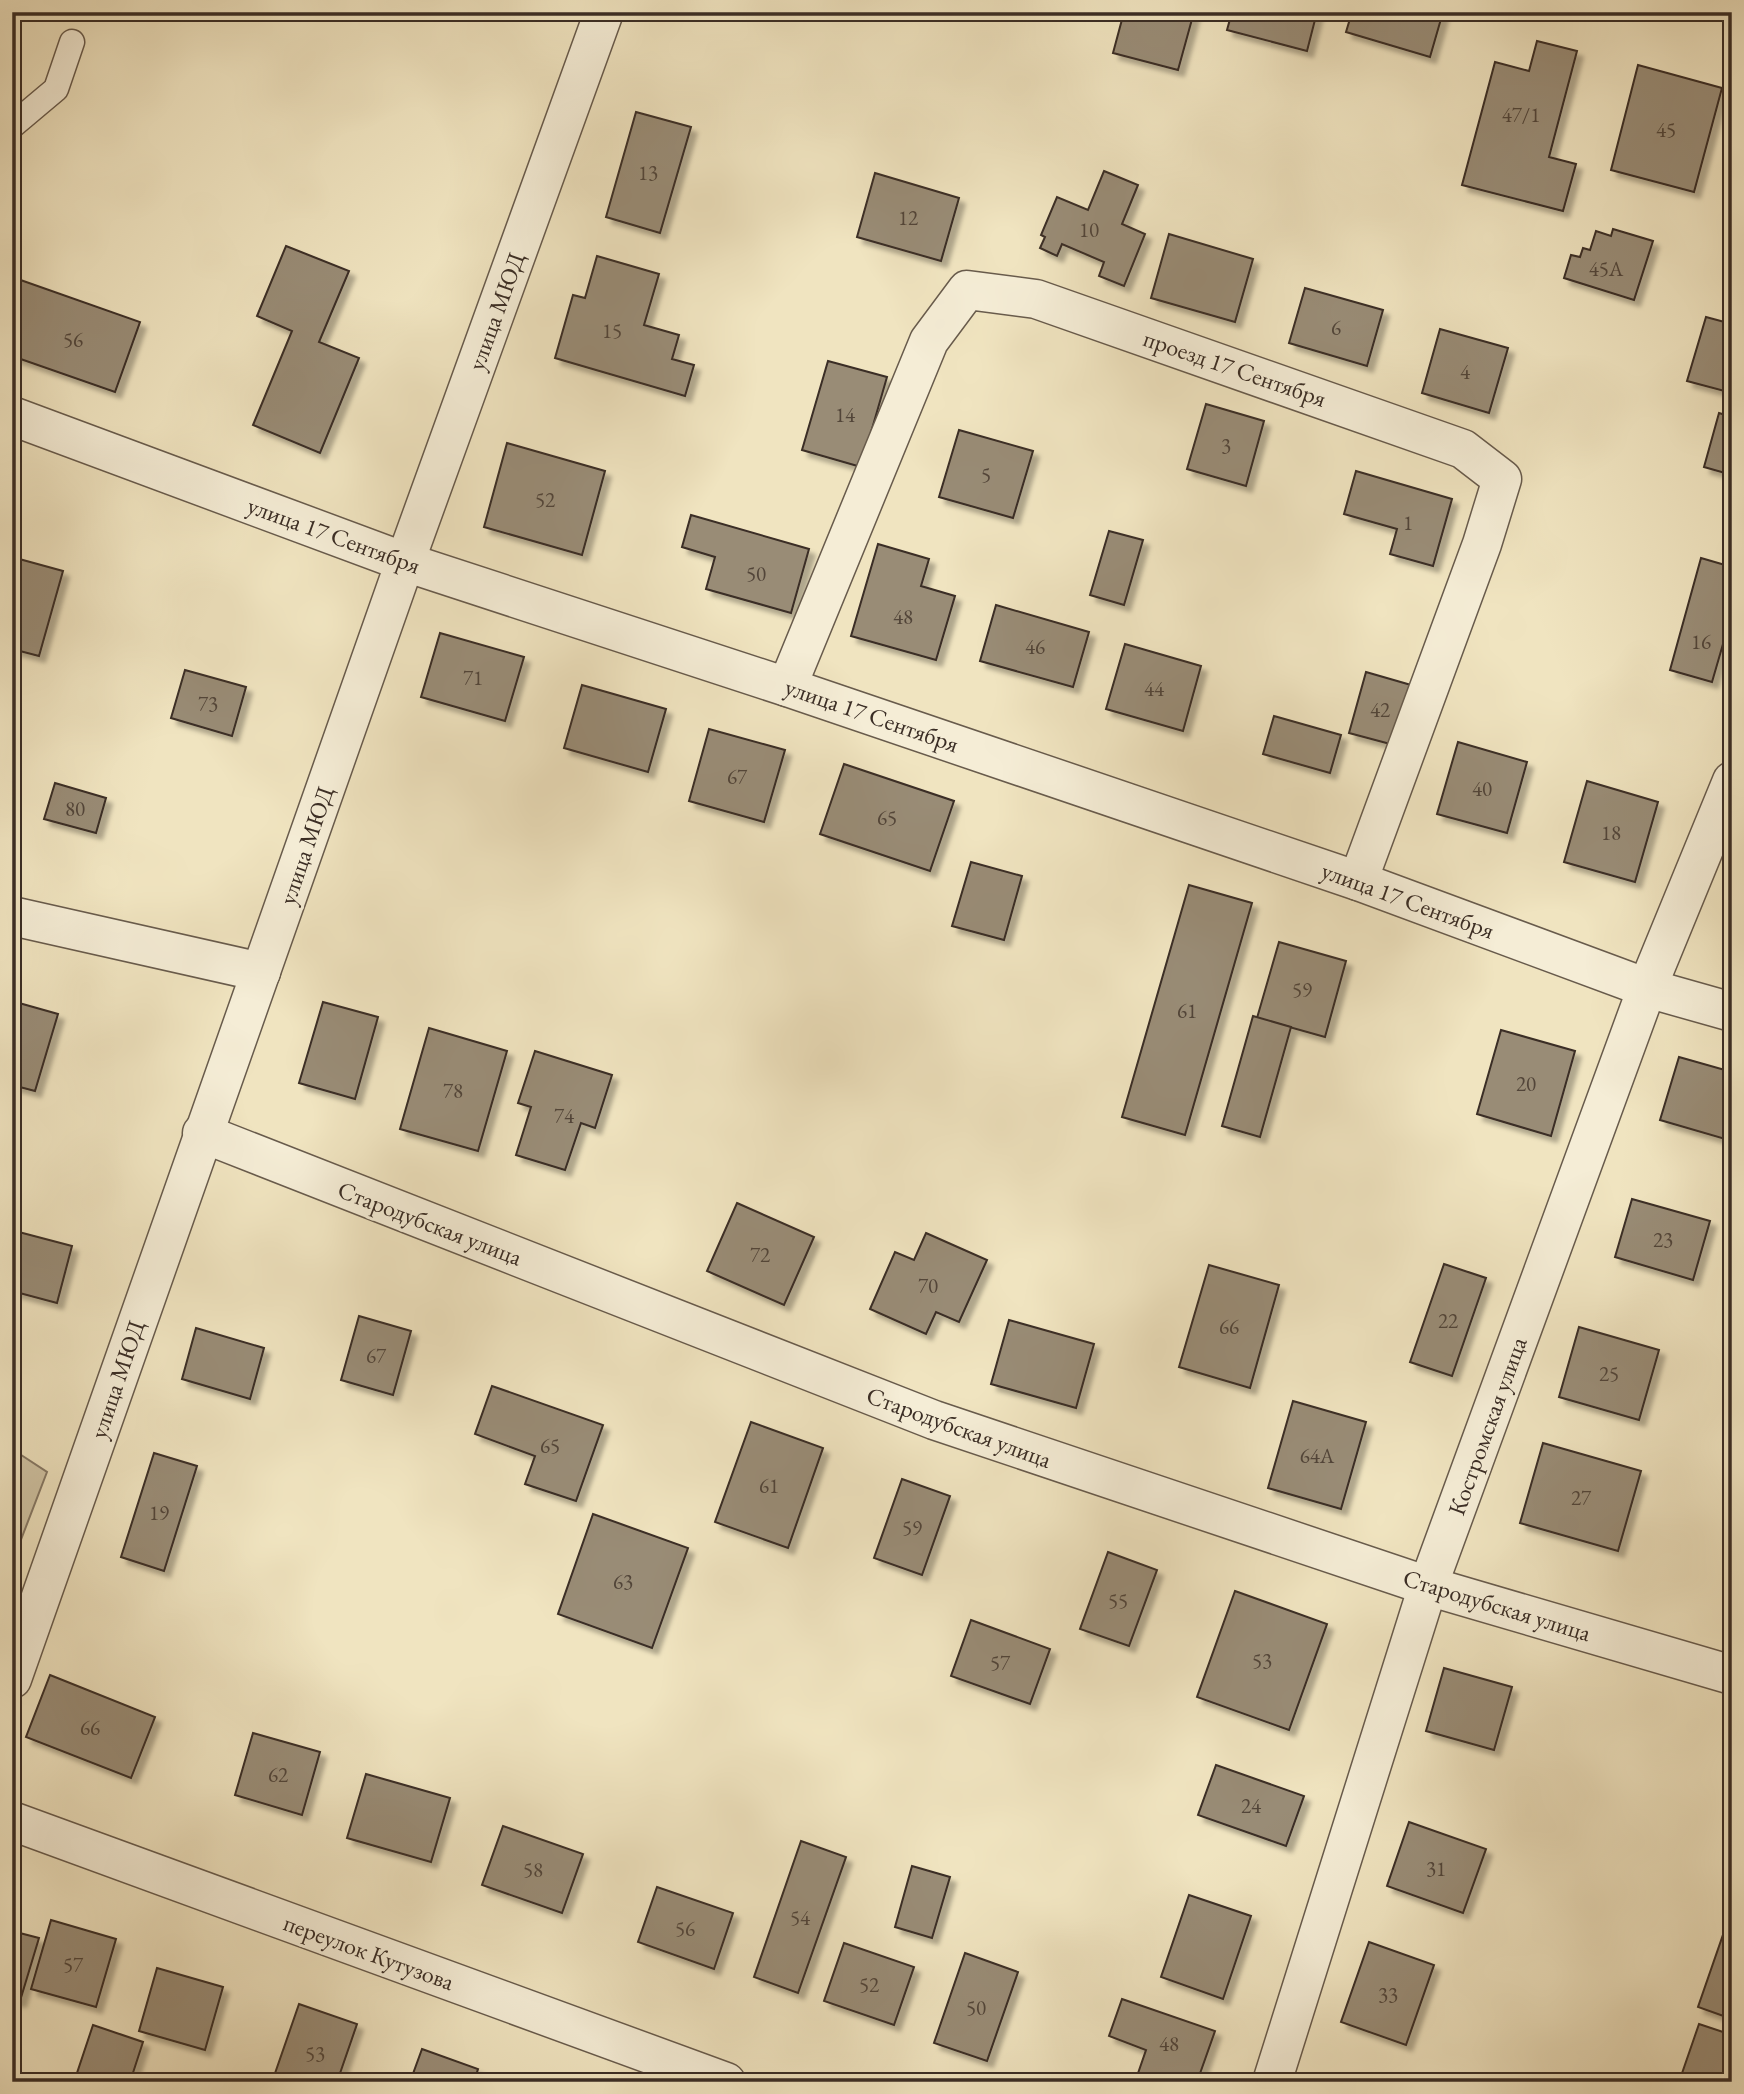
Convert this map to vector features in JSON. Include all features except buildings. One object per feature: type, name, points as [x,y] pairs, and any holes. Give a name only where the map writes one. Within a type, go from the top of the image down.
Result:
[{"type":"street","name":"улица МЮД","points":[[12,1679],[202,1133],[604,12]]},
{"type":"street","name":"проезд 17 Сентября","points":[[787,687],[929,341],[967,290],[1037,299],[1463,449],[1502,479],[1482,544],[1358,881]]},
{"type":"street","name":"улица 17 Сентября","points":[[12,416],[405,562],[787,687],[1358,881],[1647,988],[1732,1012]]},
{"type":"street","name":"Костромская улица","points":[[1272,2082],[1428,1586],[1647,988],[1732,781]]},
{"type":"street","points":[[12,916],[261,972]]},
{"type":"street","name":"Стародубская улица","points":[[202,1133],[934,1420],[1428,1586],[1732,1675]]},
{"type":"street","name":"переулок Кутузова","points":[[12,1821],[726,2082]]},
{"type":"lane","points":[[12,126],[56,89],[72,42]]},
{"type":"shaded area","points":[[12,1449],[47,1472],[12,1563]]}]
